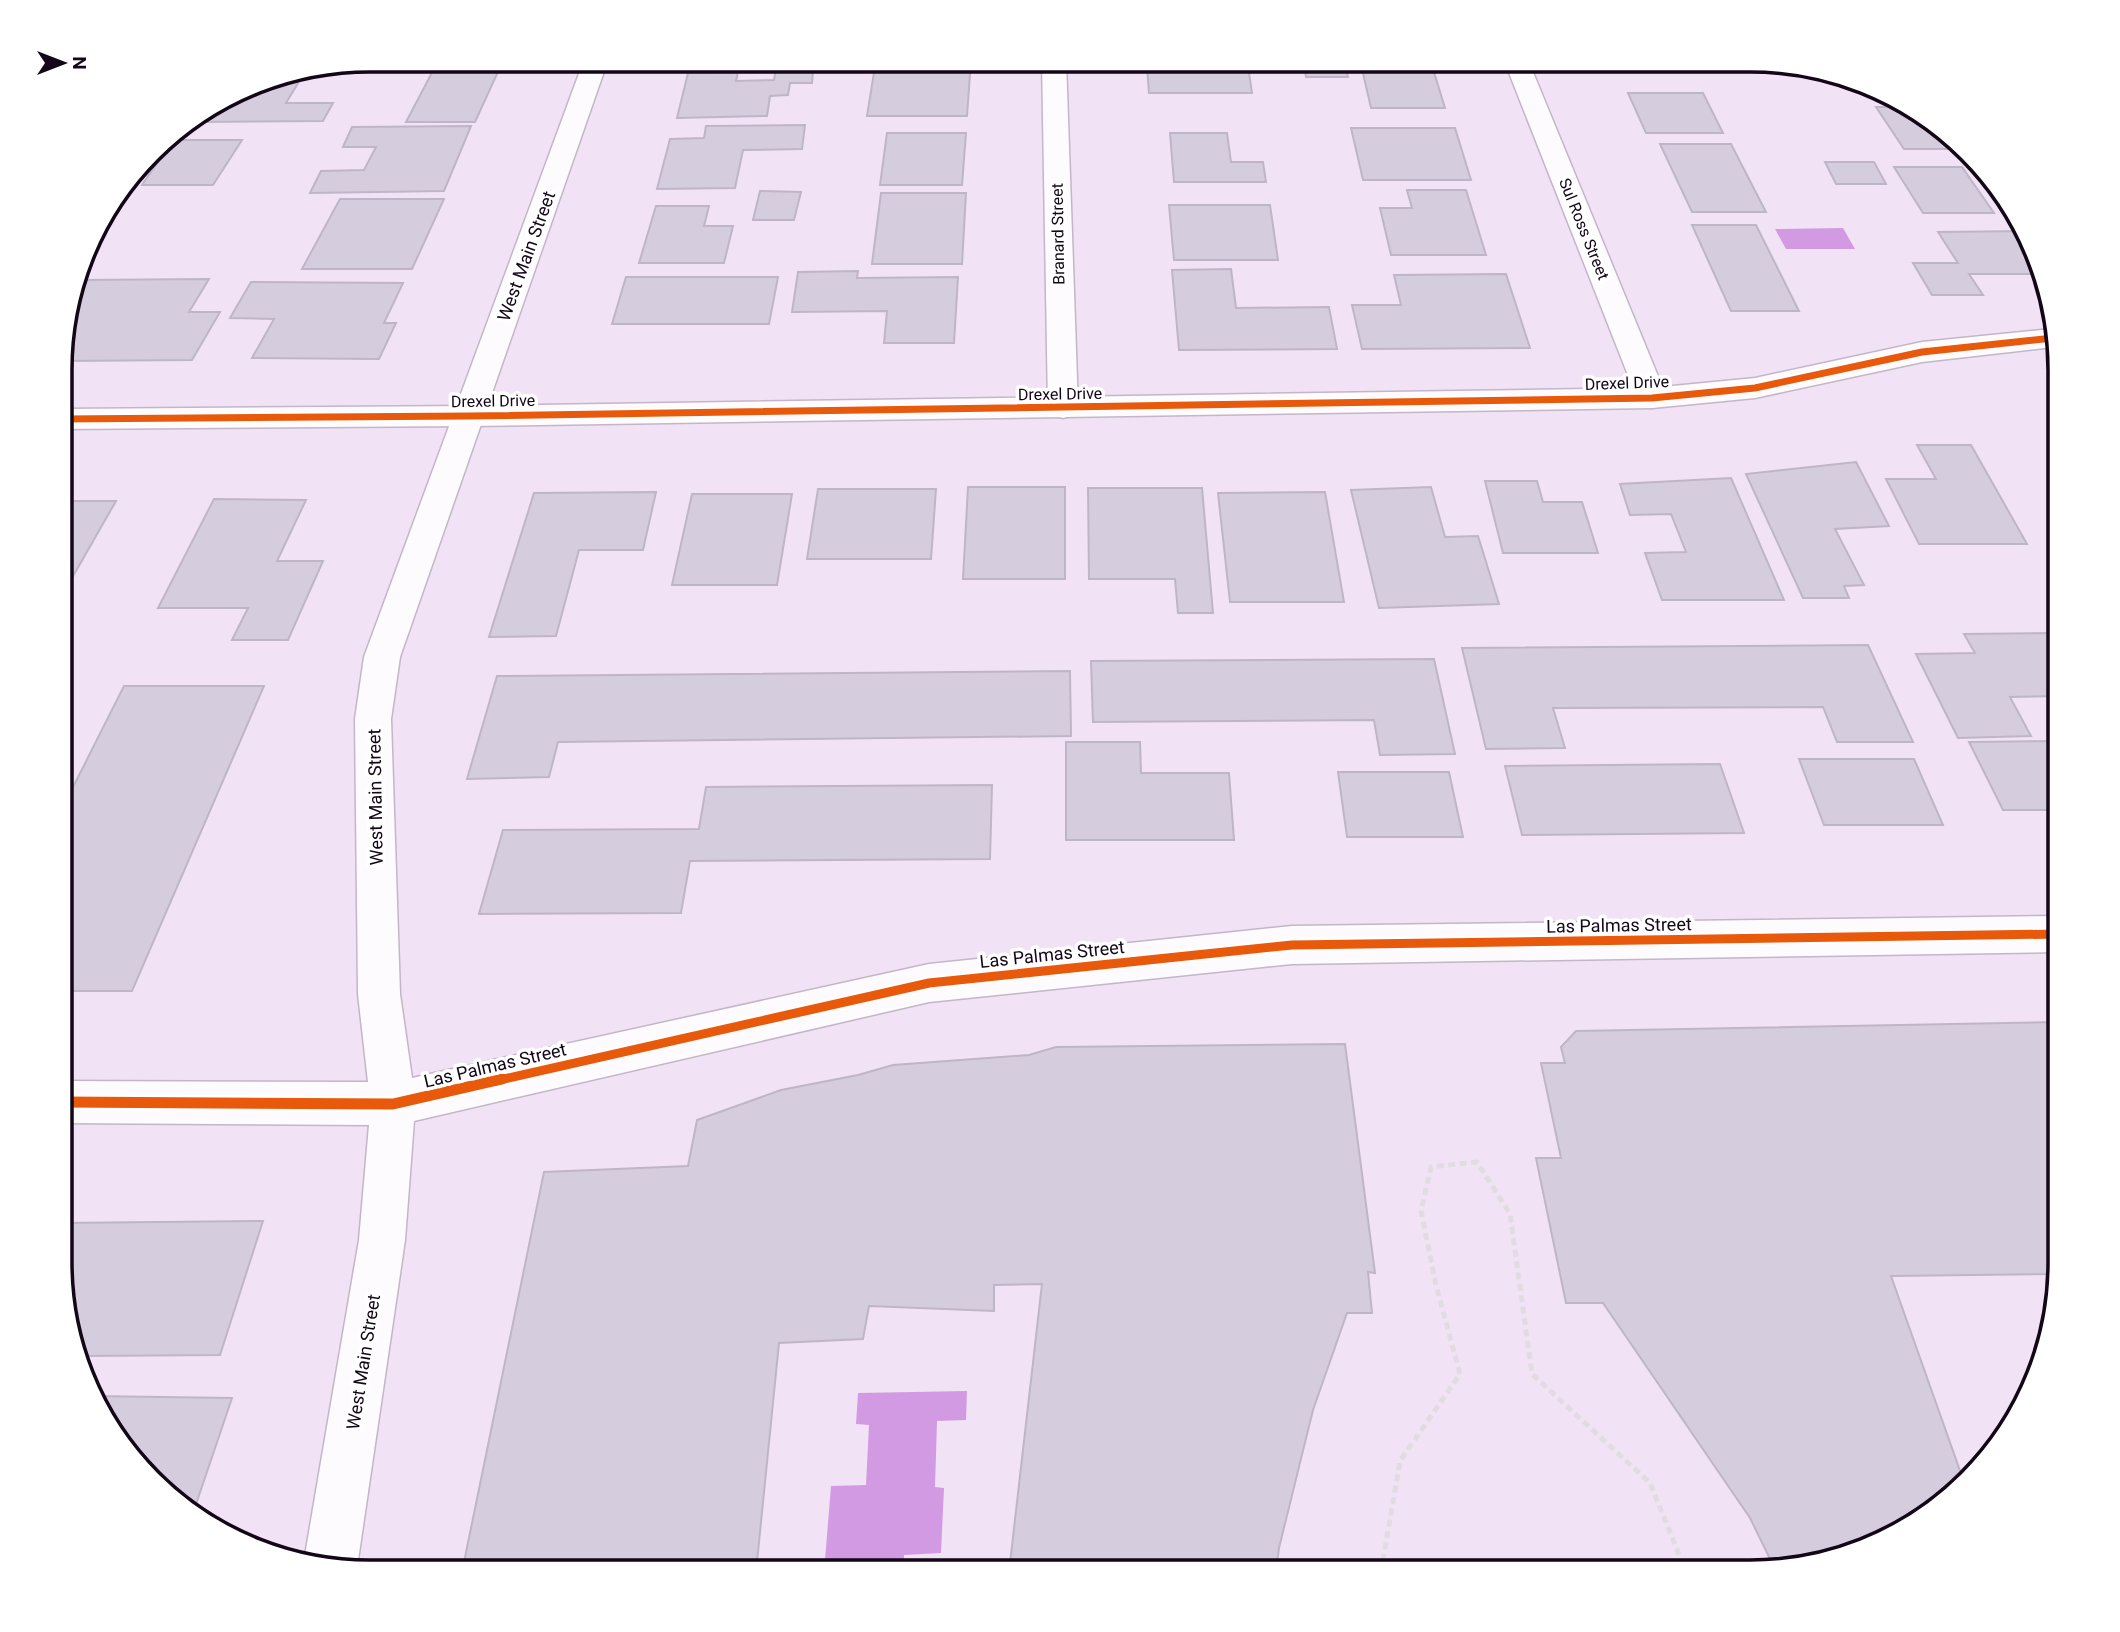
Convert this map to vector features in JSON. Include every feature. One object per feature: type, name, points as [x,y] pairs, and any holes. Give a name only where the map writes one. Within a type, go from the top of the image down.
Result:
[{"type":"street","name":"West Main Street","points":[[331,1558],[382,1240],[393,1104],[379,994],[373,719],[382,657],[592,72]]},
{"type":"street","name":"Branard Street","points":[[1054,72],[1063,408]]},
{"type":"street","name":"Sul Ross Street","points":[[1521,72],[1652,398]]},
{"type":"street","name":"Drexel Drive","points":[[72,419],[469,416],[1652,398],[1755,388],[1922,352],[2047,339]]},
{"type":"street","name":"Las Palmas Street","points":[[72,1102],[393,1104],[929,983],[1292,945],[2048,934]]},
{"type":"path","points":[[1383,1560],[1400,1461],[1460,1374],[1436,1285],[1421,1211],[1430,1167],[1477,1161],[1510,1214],[1532,1374],[1650,1483],[1681,1560]]},
{"type":"shaded area","points":[[1843,228],[1855,249],[1786,249],[1775,229]]},
{"type":"shaded area","points":[[967,1391],[966,1420],[937,1421],[935,1487],[944,1488],[941,1553],[904,1555],[904,1560],[825,1560],[831,1486],[866,1485],[869,1425],[856,1424],[858,1393]]},
{"type":"building","points":[[432,72],[498,72],[475,122],[406,122]]},
{"type":"building","points":[[738,72],[736,81],[774,80],[775,72],[813,72],[812,83],[790,83],[788,95],[770,96],[767,116],[677,118],[688,73]]},
{"type":"building","points":[[874,72],[970,72],[967,116],[867,116]]},
{"type":"building","points":[[1147,72],[1249,72],[1252,93],[1149,93]]},
{"type":"building","points":[[1305,72],[1347,72],[1348,77],[1306,77]]},
{"type":"building","points":[[1363,72],[1434,72],[1445,108],[1371,108]]},
{"type":"building","points":[[300,80],[286,103],[333,103],[323,121],[204,122],[256,94]]},
{"type":"building","points":[[1628,93],[1703,93],[1723,133],[1646,133]]},
{"type":"building","points":[[1876,107],[1890,107],[1932,133],[1950,149],[1904,149]]},
{"type":"building","points":[[805,125],[802,149],[743,150],[735,188],[657,189],[670,139],[704,138],[706,126]]},
{"type":"building","points":[[471,126],[444,191],[310,193],[321,171],[364,170],[376,147],[343,147],[352,127]]},
{"type":"building","points":[[1351,128],[1455,128],[1471,180],[1363,180]]},
{"type":"building","points":[[887,133],[966,133],[962,185],[880,185]]},
{"type":"building","points":[[1170,133],[1227,133],[1231,162],[1263,162],[1266,182],[1174,182]]},
{"type":"building","points":[[180,140],[242,140],[213,185],[142,185],[162,157]]},
{"type":"building","points":[[1660,144],[1731,144],[1766,212],[1692,212]]},
{"type":"building","points":[[1825,162],[1874,162],[1886,184],[1836,184]]},
{"type":"building","points":[[1894,167],[1962,167],[1994,213],[1923,213]]},
{"type":"building","points":[[1407,190],[1466,190],[1486,255],[1391,255],[1380,208],[1412,208]]},
{"type":"building","points":[[760,191],[801,192],[794,220],[753,220]]},
{"type":"building","points":[[881,193],[966,193],[962,264],[872,264]]},
{"type":"building","points":[[340,199],[444,199],[412,269],[302,269]]},
{"type":"building","points":[[1169,205],[1270,205],[1278,260],[1174,260]]},
{"type":"building","points":[[656,206],[709,206],[704,226],[733,226],[724,263],[639,263]]},
{"type":"building","points":[[1692,225],[1756,225],[1799,311],[1731,311]]},
{"type":"building","points":[[2014,231],[2032,274],[1969,274],[1983,295],[1932,295],[1913,263],[1958,263],[1938,232]]},
{"type":"building","points":[[1231,269],[1236,308],[1329,307],[1337,349],[1179,350],[1172,270]]},
{"type":"building","points":[[858,271],[857,278],[958,277],[954,343],[884,343],[887,311],[792,312],[798,272]]},
{"type":"building","points":[[1506,274],[1530,348],[1362,349],[1352,305],[1401,305],[1394,275]]},
{"type":"building","points":[[626,277],[778,277],[769,324],[612,324]]},
{"type":"building","points":[[209,279],[189,312],[220,312],[192,360],[72,361],[77,311],[86,280]]},
{"type":"building","points":[[251,282],[403,283],[384,323],[396,323],[379,359],[252,358],[274,319],[230,318]]},
{"type":"building","points":[[1917,445],[1971,445],[2027,544],[1919,544],[1886,479],[1936,479]]},
{"type":"building","points":[[1856,462],[1889,526],[1835,529],[1864,585],[1844,586],[1849,598],[1803,598],[1746,474]]},
{"type":"building","points":[[1731,478],[1784,600],[1662,600],[1645,553],[1686,552],[1671,514],[1630,515],[1620,484]]},
{"type":"building","points":[[1485,481],[1537,481],[1543,502],[1582,502],[1598,553],[1503,553]]},
{"type":"building","points":[[968,487],[1065,487],[1065,579],[963,579]]},
{"type":"building","points":[[1431,487],[1445,537],[1478,536],[1499,604],[1379,608],[1351,490]]},
{"type":"building","points":[[1088,488],[1202,488],[1213,613],[1178,613],[1175,579],[1089,579]]},
{"type":"building","points":[[818,489],[936,489],[931,559],[807,559]]},
{"type":"building","points":[[656,492],[643,550],[579,550],[556,636],[489,637],[534,493]]},
{"type":"building","points":[[1325,492],[1344,602],[1230,602],[1218,493]]},
{"type":"building","points":[[692,494],[792,494],[777,585],[672,585]]},
{"type":"building","points":[[214,499],[306,500],[277,561],[323,561],[288,640],[232,640],[248,608],[158,608]]},
{"type":"building","points":[[72,501],[116,501],[72,578]]},
{"type":"building","points":[[2048,633],[2048,696],[2010,697],[2031,736],[1958,738],[1916,654],[1975,653],[1964,634]]},
{"type":"building","points":[[1868,645],[1913,742],[1837,742],[1823,707],[1553,708],[1565,748],[1486,749],[1462,648]]},
{"type":"building","points":[[1434,659],[1455,754],[1380,755],[1374,720],[1093,722],[1091,661]]},
{"type":"building","points":[[1070,671],[1071,736],[558,742],[549,777],[467,779],[497,676]]},
{"type":"building","points":[[124,686],[264,686],[132,991],[72,991],[72,789]]},
{"type":"building","points":[[2048,741],[2048,810],[2003,810],[1969,742]]},
{"type":"building","points":[[1066,742],[1140,742],[1141,773],[1229,773],[1234,840],[1066,840]]},
{"type":"building","points":[[1799,759],[1914,759],[1943,825],[1824,825]]},
{"type":"building","points":[[1720,764],[1744,833],[1522,835],[1505,766]]},
{"type":"building","points":[[1338,772],[1449,772],[1463,837],[1347,837]]},
{"type":"building","points":[[992,785],[990,859],[690,861],[681,913],[479,914],[503,830],[699,829],[706,787]]},
{"type":"building","points":[[2048,1022],[2048,1274],[1891,1276],[1961,1473],[1932,1499],[1864,1538],[1809,1555],[1771,1560],[1750,1518],[1603,1303],[1566,1303],[1536,1158],[1561,1158],[1541,1063],[1565,1063],[1561,1047],[1576,1031]]},
{"type":"building","points":[[1345,1044],[1375,1273],[1368,1272],[1372,1313],[1347,1313],[1313,1410],[1278,1560],[1010,1560],[1042,1284],[994,1285],[994,1311],[869,1306],[863,1339],[779,1343],[757,1560],[464,1560],[544,1172],[688,1166],[697,1120],[781,1090],[858,1075],[893,1065],[1029,1055],[1056,1047]]},
{"type":"building","points":[[263,1221],[220,1355],[87,1356],[74,1301],[72,1223]]},
{"type":"building","points":[[103,1396],[232,1398],[196,1504],[159,1473],[133,1444]]},
{"type":"cycle path","points":[[72,419],[469,416],[1652,398],[1755,388],[1922,352],[2047,339]]},
{"type":"cycle path","points":[[72,1102],[393,1104],[929,983],[1292,945],[2048,934]]}]
